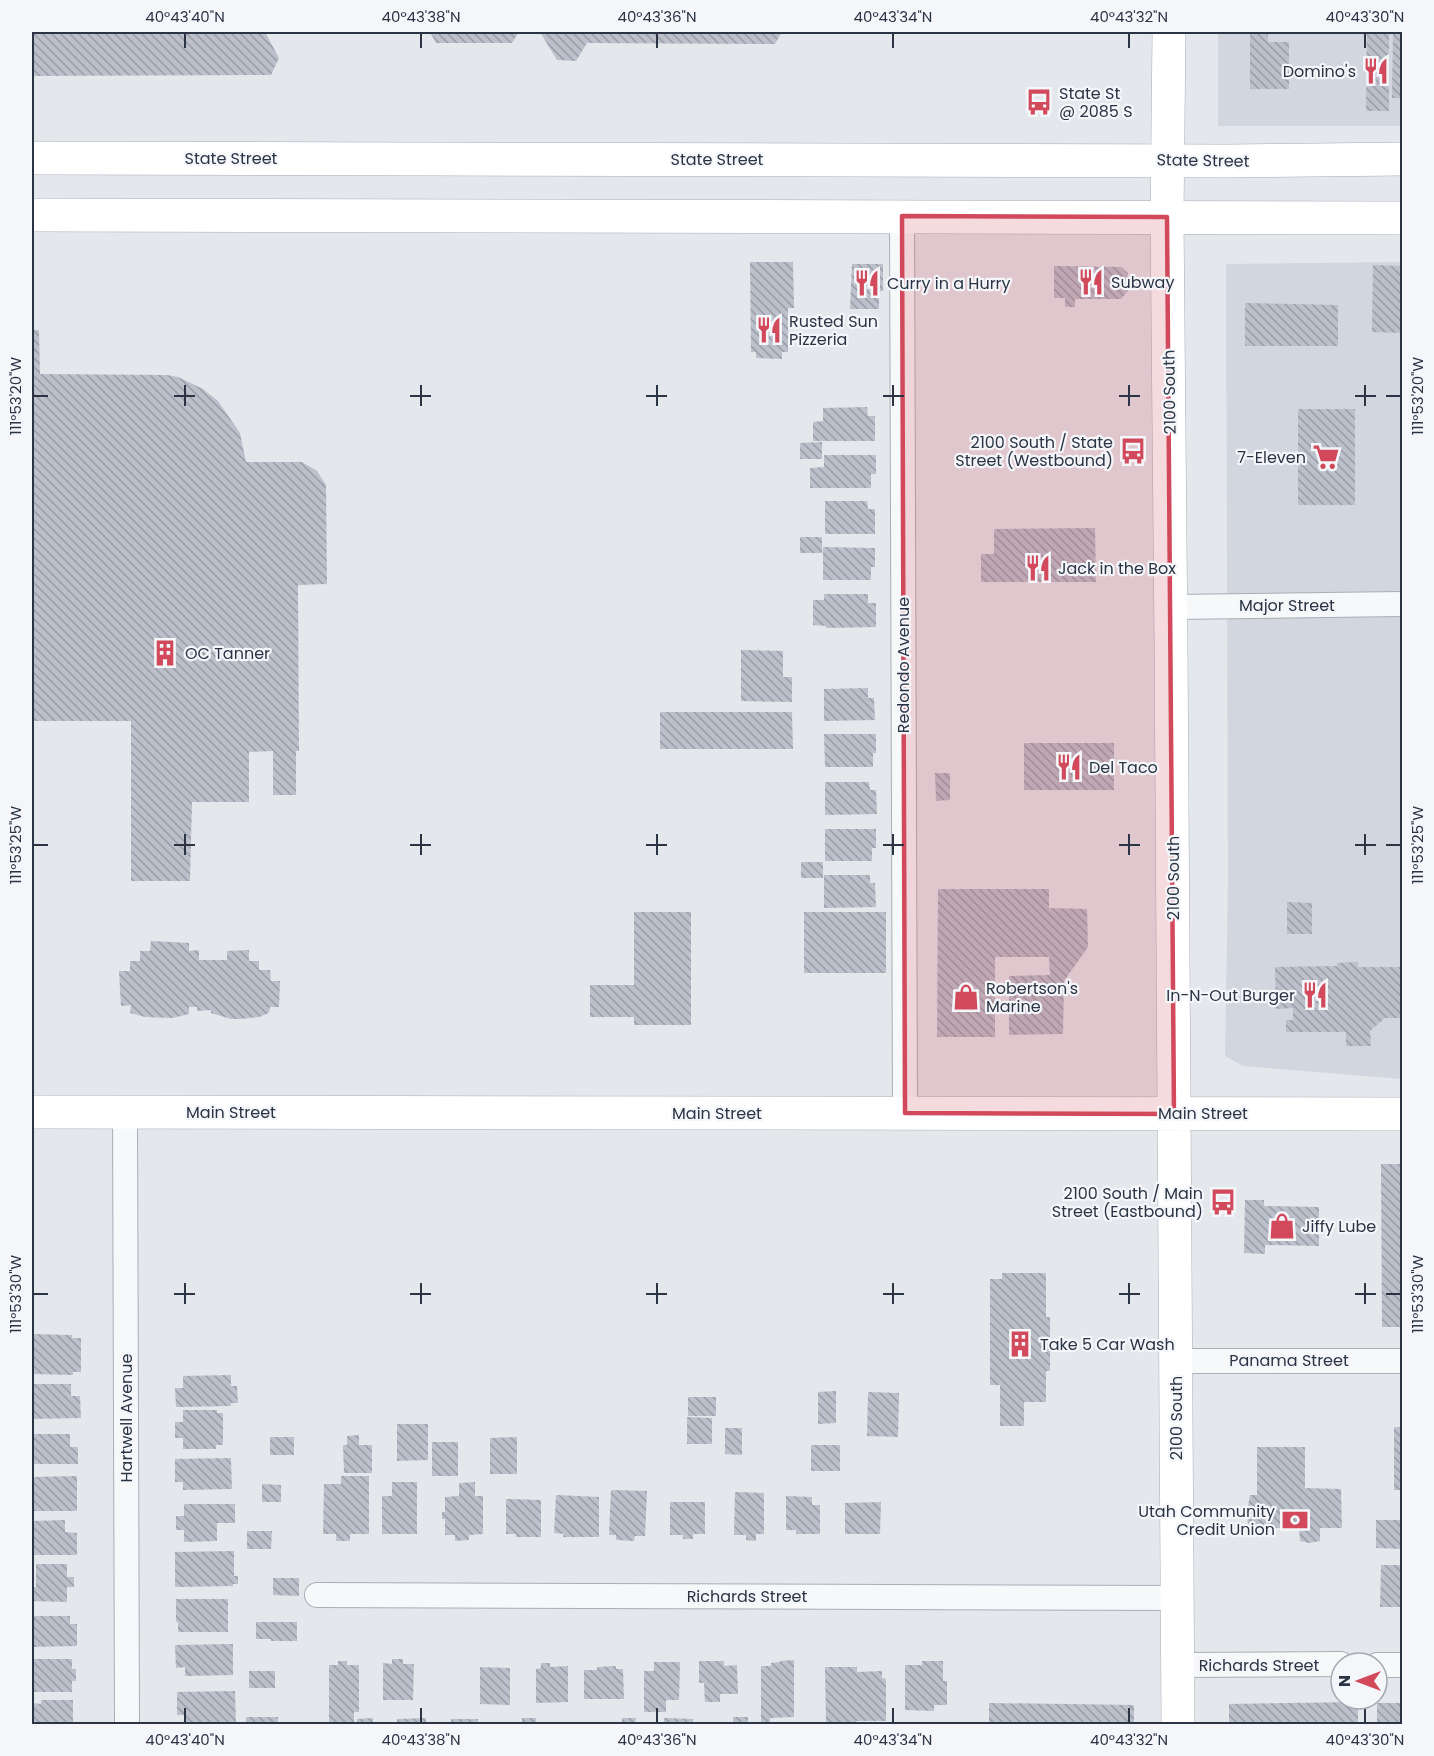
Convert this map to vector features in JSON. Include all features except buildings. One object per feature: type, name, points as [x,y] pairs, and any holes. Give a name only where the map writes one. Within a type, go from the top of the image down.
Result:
[{"type":"main road","name":"2100 South","points":[[1169,32],[1167,217],[1178,1725]]},
{"type":"main road","name":"State Street","points":[[32,158],[1402,159]]},
{"type":"main road","points":[[32,216],[1402,218]]},
{"type":"main road","name":"Main Street","points":[[32,1112],[1402,1114]]},
{"type":"street","name":"Redondo Avenue","points":[[902,216],[904,1113]]},
{"type":"street","name":"Major Street","points":[[1171,607],[1402,604]]},
{"type":"street","name":"Hartwell Avenue","points":[[125,1112],[127,1725]]},
{"type":"street","name":"Panama Street","points":[[1176,1361],[1402,1361]]},
{"type":"street","name":"Richards Street","points":[[317,1595],[1177,1598]]},
{"type":"street","name":"Richards Street","points":[[1177,1665],[1329,1664]]},
{"type":"highlighted area","points":[[902,216],[1167,217],[1174,1114],[905,1113]]},
{"type":"shaded area","points":[[1218,32],[1402,32],[1402,126],[1218,126]]},
{"type":"shaded area","points":[[1402,262],[1402,1079],[1243,1066],[1225,1056],[1228,881],[1226,264]]},
{"type":"place","name":"Domino's","points":[[1376,71]]},
{"type":"place","name":"State St @ 2085 S","points":[[1039,102]]},
{"type":"place","name":"Subway","points":[[1091,282]]},
{"type":"place","name":"Curry in a Hurry","points":[[867,283]]},
{"type":"place","name":"Rusted Sun Pizzeria","points":[[769,330]]},
{"type":"place","name":"2100 South / State Street (Westbound)","points":[[1133,451]]},
{"type":"place","name":"7-Eleven","points":[[1326,457]]},
{"type":"place","name":"Jack in the Box","points":[[1038,568]]},
{"type":"place","name":"OC Tanner","points":[[165,653]]},
{"type":"place","name":"Del Taco","points":[[1069,767]]},
{"type":"place","name":"In-N-Out Burger","points":[[1315,995]]},
{"type":"place","name":"Robertson's Marine","points":[[966,997]]},
{"type":"place","name":"2100 South / Main Street (Eastbound)","points":[[1223,1202]]},
{"type":"place","name":"Jiffy Lube","points":[[1282,1226]]},
{"type":"place","name":"Take 5 Car Wash","points":[[1020,1344]]},
{"type":"place","name":"Utah Community Credit Union","points":[[1295,1520]]}]
